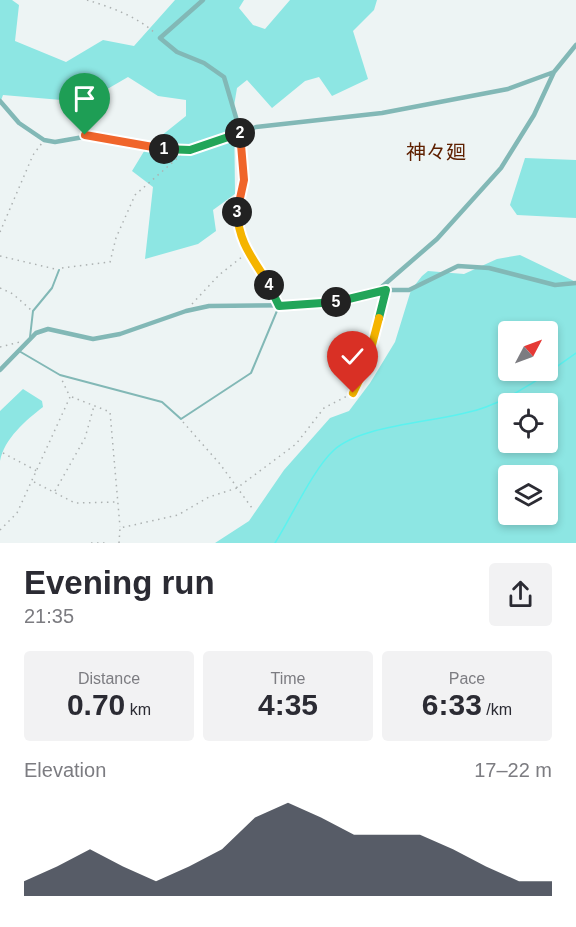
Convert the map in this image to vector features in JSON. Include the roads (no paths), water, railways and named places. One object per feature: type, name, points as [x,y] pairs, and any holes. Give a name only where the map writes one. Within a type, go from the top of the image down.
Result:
[{"type":"street","points":[[203,0],[160,38],[177,52],[204,63],[224,77],[240,131]]},
{"type":"street","points":[[375,293],[437,239],[501,168],[534,115],[554,72],[576,45]]},
{"type":"street","points":[[0,100],[19,123],[44,140],[55,142],[94,135],[174,151],[186,151],[240,131],[382,113],[508,89],[554,72]]},
{"type":"street","points":[[0,370],[30,337],[48,329],[93,339],[106,338],[186,311],[209,306],[325,305],[386,290],[409,290],[458,266],[469,265],[555,285],[576,283]]},
{"type":"lane","points":[[30,337],[33,311],[52,288],[58,270]]},
{"type":"lane","points":[[19,351],[60,375],[162,402],[181,419],[251,373],[279,306]]},
{"type":"waterway","points":[[275,543],[318,469],[334,450],[348,441],[385,428],[449,417],[486,407],[521,390],[576,353]]},
{"type":"district","name":"神々廻","points":[[436,152]]}]
